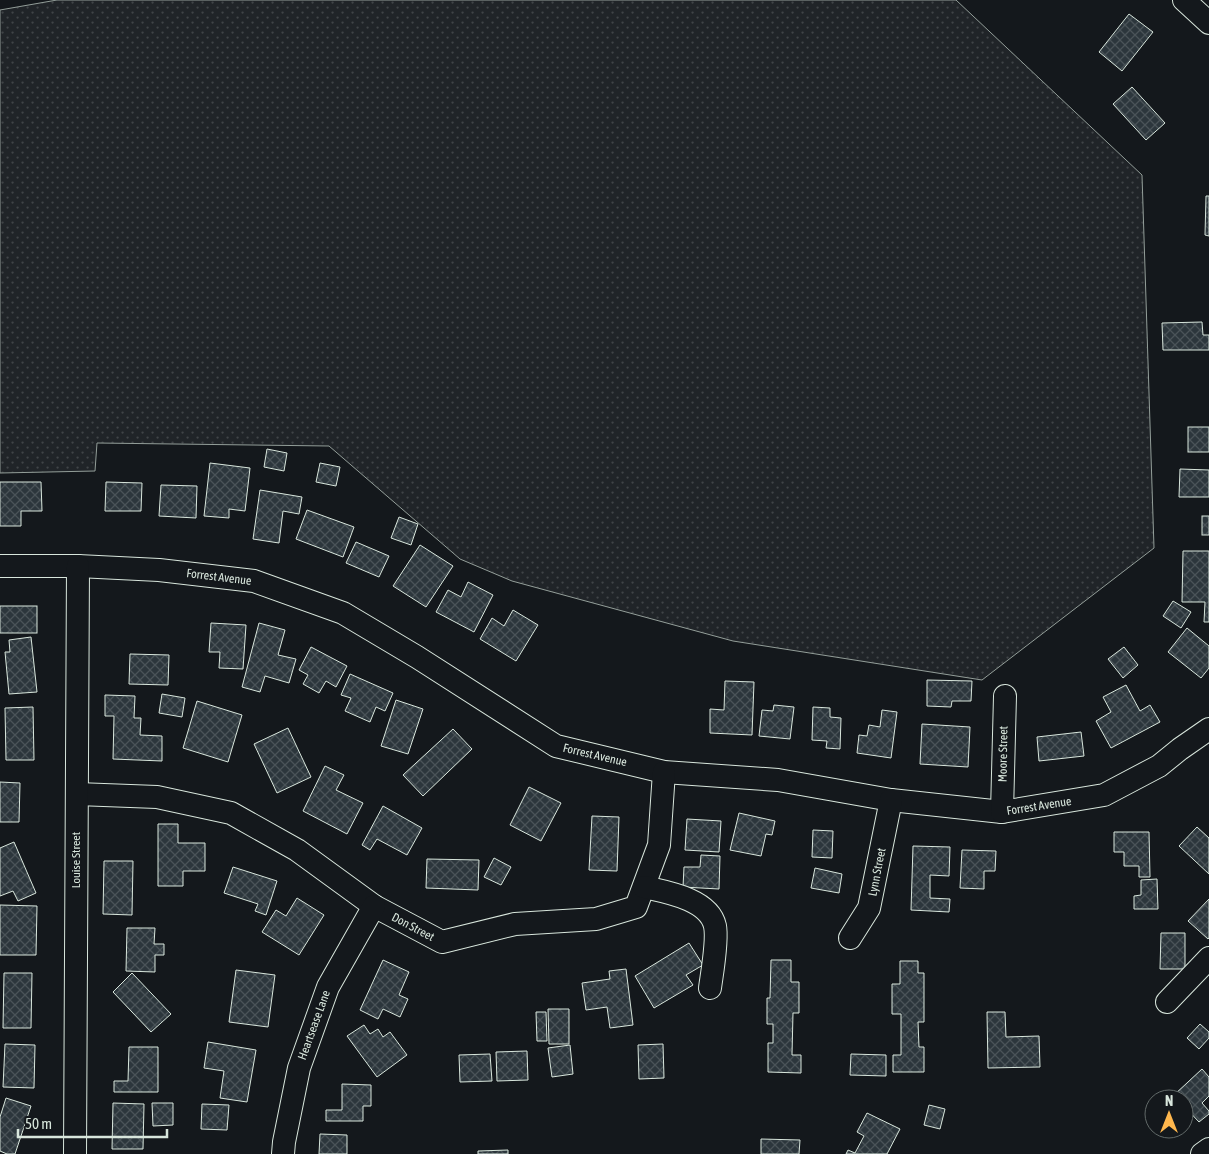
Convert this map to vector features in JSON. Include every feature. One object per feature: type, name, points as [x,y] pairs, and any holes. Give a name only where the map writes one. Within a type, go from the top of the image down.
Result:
[{"type":"street","points":[[1184,0],[1209,23]]},
{"type":"street","name":"Forrest Avenue","points":[[0,566],[78,566],[159,570],[254,581],[342,614],[417,658],[556,746],[664,772],[778,780],[891,800],[1002,812],[1104,795],[1159,766],[1209,729]]},
{"type":"street","name":"Louise Street","points":[[75,1154],[78,566]]},
{"type":"street","name":"Moore Street","points":[[1002,812],[1005,696]]},
{"type":"street","name":"Don Street","points":[[76,794],[156,798],[230,813],[297,850],[374,906],[442,942],[515,924],[596,919],[636,907],[659,845],[664,772]]},
{"type":"street","name":"Lynn Street","points":[[850,938],[869,908],[891,800]]},
{"type":"street","points":[[644,886],[675,894],[697,904],[709,913],[715,926],[710,988]]},
{"type":"street","name":"Heartsease Lane","points":[[284,1154],[284,1142],[299,1068],[321,1005],[328,988],[374,906]]},
{"type":"street","points":[[1167,1002],[1209,958]]},
{"type":"street","points":[[1202,1154],[1209,1149]]},
{"type":"shaded area","points":[[57,0],[956,0],[1142,175],[1154,548],[982,680],[733,641],[512,581],[460,559],[329,446],[97,443],[95,471],[0,473],[0,10]]},
{"type":"building","points":[[1129,14],[1153,32],[1122,71],[1099,52]]},
{"type":"building","points":[[1132,87],[1165,123],[1146,140],[1113,104]]},
{"type":"building","points":[[1206,196],[1209,196],[1209,236],[1205,235]]},
{"type":"building","points":[[1202,322],[1203,335],[1209,335],[1209,350],[1163,350],[1162,323]]},
{"type":"building","points":[[1188,427],[1209,427],[1209,452],[1188,452]]},
{"type":"building","points":[[267,449],[287,453],[284,471],[264,467]]},
{"type":"building","points":[[210,463],[250,468],[245,511],[229,509],[229,518],[204,516]]},
{"type":"building","points":[[320,463],[340,467],[336,486],[316,482]]},
{"type":"building","points":[[1180,469],[1209,470],[1209,497],[1179,497]]},
{"type":"building","points":[[0,482],[41,482],[42,511],[21,511],[21,526],[0,526]]},
{"type":"building","points":[[106,482],[142,483],[141,511],[105,511]]},
{"type":"building","points":[[161,485],[197,486],[196,518],[159,516]]},
{"type":"building","points":[[260,490],[302,497],[299,514],[283,511],[279,543],[253,539]]},
{"type":"building","points":[[307,510],[354,527],[343,557],[296,539]]},
{"type":"building","points":[[1202,516],[1209,516],[1209,535],[1202,535]]},
{"type":"building","points":[[399,517],[418,524],[411,545],[391,538]]},
{"type":"building","points":[[356,542],[389,556],[379,577],[346,563]]},
{"type":"building","points":[[420,545],[453,566],[426,607],[393,586]]},
{"type":"building","points":[[1183,551],[1209,551],[1209,622],[1204,622],[1205,602],[1182,602]]},
{"type":"building","points":[[468,582],[493,595],[474,632],[436,612],[448,590],[461,597]]},
{"type":"building","points":[[1173,601],[1191,612],[1181,628],[1163,616]]},
{"type":"building","points":[[0,606],[37,606],[37,633],[0,633]]},
{"type":"building","points":[[513,610],[538,625],[516,661],[480,639],[492,618],[504,626]]},
{"type":"building","points":[[211,623],[246,625],[243,669],[219,668],[220,652],[209,652]]},
{"type":"building","points":[[259,623],[285,630],[278,655],[296,659],[289,683],[265,676],[260,692],[242,687]]},
{"type":"building","points":[[1187,628],[1209,646],[1209,668],[1201,678],[1168,652]]},
{"type":"building","points":[[31,637],[37,692],[9,694],[5,652],[10,652],[9,640]]},
{"type":"building","points":[[311,647],[347,666],[336,687],[326,681],[319,693],[303,684],[308,675],[299,670]]},
{"type":"building","points":[[1124,647],[1138,665],[1123,678],[1108,659]]},
{"type":"building","points":[[130,654],[169,655],[168,685],[129,684]]},
{"type":"building","points":[[350,674],[393,693],[385,711],[376,707],[370,722],[345,711],[351,698],[341,695]]},
{"type":"building","points":[[927,680],[972,681],[971,701],[952,701],[951,707],[927,706]]},
{"type":"building","points":[[725,681],[754,682],[752,735],[710,733],[710,709],[724,710]]},
{"type":"building","points":[[1126,685],[1140,711],[1150,705],[1160,722],[1111,748],[1096,721],[1111,712],[1103,697]]},
{"type":"building","points":[[162,694],[185,698],[182,717],[159,713]]},
{"type":"building","points":[[105,695],[135,696],[134,718],[141,718],[140,735],[162,736],[162,761],[113,759],[114,716],[105,716]]},
{"type":"building","points":[[396,700],[423,709],[408,754],[381,746]]},
{"type":"building","points":[[197,701],[242,715],[228,762],[183,748]]},
{"type":"building","points":[[774,705],[794,707],[790,739],[759,736],[762,710],[773,711]]},
{"type":"building","points":[[33,707],[34,760],[6,760],[5,708]]},
{"type":"building","points":[[813,707],[830,708],[830,717],[841,718],[840,749],[826,748],[827,741],[812,740]]},
{"type":"building","points":[[882,710],[897,712],[891,758],[857,753],[859,735],[867,736],[869,725],[880,727]]},
{"type":"building","points":[[922,724],[970,727],[968,767],[920,764]]},
{"type":"building","points":[[288,728],[311,777],[277,793],[254,744]]},
{"type":"building","points":[[453,729],[472,749],[423,796],[403,775]]},
{"type":"building","points":[[1081,732],[1084,756],[1039,761],[1037,737]]},
{"type":"building","points":[[325,766],[344,775],[336,790],[363,803],[347,834],[303,811]]},
{"type":"building","points":[[0,782],[20,783],[19,822],[0,822]]},
{"type":"building","points":[[529,787],[561,803],[541,841],[510,825]]},
{"type":"building","points":[[383,806],[422,828],[407,855],[377,839],[370,850],[362,845]]},
{"type":"building","points":[[739,813],[775,821],[772,835],[766,834],[761,856],[730,850]]},
{"type":"building","points":[[592,816],[619,817],[617,871],[589,870]]},
{"type":"building","points":[[687,819],[721,821],[719,852],[685,850]]},
{"type":"building","points":[[158,824],[178,824],[178,843],[205,843],[205,871],[183,871],[183,886],[158,886]]},
{"type":"building","points":[[1197,827],[1209,838],[1209,874],[1179,846]]},
{"type":"building","points":[[813,830],[833,831],[832,858],[812,857]]},
{"type":"building","points":[[1114,832],[1149,832],[1150,877],[1139,877],[1139,866],[1124,866],[1124,852],[1114,852]]},
{"type":"building","points":[[14,842],[36,893],[18,901],[13,891],[0,896],[0,848]]},
{"type":"building","points":[[913,846],[950,847],[949,876],[930,875],[930,898],[950,899],[949,912],[911,910]]},
{"type":"building","points":[[962,850],[996,851],[995,871],[984,871],[984,889],[960,888]]},
{"type":"building","points":[[701,855],[720,856],[719,889],[683,887],[684,867],[700,867]]},
{"type":"building","points":[[494,858],[511,867],[501,885],[484,877]]},
{"type":"building","points":[[427,859],[479,860],[478,890],[426,888]]},
{"type":"building","points":[[104,861],[133,861],[132,915],[103,914]]},
{"type":"building","points":[[233,867],[277,881],[266,915],[255,911],[258,904],[224,893]]},
{"type":"building","points":[[815,868],[842,874],[839,893],[811,888]]},
{"type":"building","points":[[1157,879],[1158,909],[1134,909],[1134,896],[1141,895],[1141,880]]},
{"type":"building","points":[[297,898],[324,915],[299,955],[262,932],[276,910],[286,916]]},
{"type":"building","points":[[1209,899],[1209,938],[1208,939],[1188,921]]},
{"type":"building","points":[[0,905],[37,906],[36,955],[0,955]]},
{"type":"building","points":[[127,928],[155,928],[154,944],[164,944],[164,955],[155,955],[155,972],[126,971]]},
{"type":"building","points":[[1161,933],[1185,933],[1185,969],[1160,969]]},
{"type":"building","points":[[689,943],[703,965],[686,975],[693,985],[654,1008],[635,976]]},
{"type":"building","points":[[383,960],[409,972],[399,995],[408,999],[400,1017],[383,1009],[378,1019],[360,1010]]},
{"type":"building","points":[[771,960],[791,960],[791,982],[799,982],[799,1013],[793,1013],[792,1055],[801,1055],[801,1073],[768,1072],[768,1043],[773,1043],[773,1024],[767,1024],[767,998],[770,998]]},
{"type":"building","points":[[900,961],[918,961],[918,973],[924,973],[924,1022],[918,1022],[919,1047],[924,1047],[924,1072],[893,1072],[893,1055],[901,1055],[901,1014],[892,1014],[892,984],[900,984]]},
{"type":"building","points":[[626,969],[633,1025],[610,1028],[607,1007],[586,1010],[582,983],[610,979],[609,971]]},
{"type":"building","points":[[236,970],[275,975],[268,1027],[229,1022]]},
{"type":"building","points":[[4,973],[32,973],[31,1028],[3,1028]]},
{"type":"building","points":[[132,973],[171,1014],[151,1032],[113,992]]},
{"type":"building","points":[[548,1009],[569,1009],[569,1044],[549,1044]]},
{"type":"building","points":[[536,1012],[546,1012],[547,1041],[537,1041]]},
{"type":"building","points":[[987,1012],[1005,1012],[1006,1037],[1039,1036],[1040,1067],[988,1068]]},
{"type":"building","points":[[1200,1024],[1209,1032],[1209,1038],[1199,1049],[1187,1038]]},
{"type":"building","points":[[364,1025],[370,1034],[378,1029],[383,1037],[390,1032],[407,1055],[377,1077],[347,1036]]},
{"type":"building","points":[[208,1042],[256,1050],[247,1102],[220,1098],[224,1071],[204,1068]]},
{"type":"building","points":[[5,1044],[35,1045],[34,1088],[3,1087]]},
{"type":"building","points":[[663,1044],[664,1078],[639,1079],[638,1045]]},
{"type":"building","points":[[570,1045],[573,1074],[552,1077],[548,1048]]},
{"type":"building","points":[[129,1047],[158,1047],[158,1092],[114,1092],[114,1081],[128,1081]]},
{"type":"building","points":[[527,1051],[528,1080],[497,1081],[496,1052]]},
{"type":"building","points":[[490,1054],[492,1081],[460,1082],[459,1055]]},
{"type":"building","points":[[851,1054],[886,1055],[886,1076],[850,1075]]},
{"type":"building","points":[[1202,1069],[1209,1077],[1209,1096],[1202,1103],[1209,1111],[1209,1114],[1199,1122],[1194,1117],[1194,1089],[1180,1089]]},
{"type":"building","points":[[342,1084],[371,1085],[371,1106],[363,1106],[363,1121],[326,1121],[326,1110],[342,1110]]},
{"type":"building","points":[[6,1098],[31,1106],[15,1154],[7,1154],[0,1151],[0,1117]]},
{"type":"building","points":[[113,1103],[144,1104],[143,1149],[112,1149]]},
{"type":"building","points":[[152,1103],[173,1103],[173,1125],[153,1126]]},
{"type":"building","points":[[202,1104],[229,1105],[227,1130],[201,1129]]},
{"type":"building","points":[[929,1105],[945,1109],[940,1129],[924,1125]]},
{"type":"building","points":[[867,1113],[900,1129],[887,1154],[846,1154],[848,1150],[855,1153],[864,1136],[857,1132]]},
{"type":"building","points":[[320,1134],[347,1135],[347,1154],[319,1154]]},
{"type":"building","points":[[761,1139],[800,1140],[799,1154],[761,1154]]},
{"type":"building","points":[[508,1150],[508,1154],[478,1154],[478,1151]]}]
